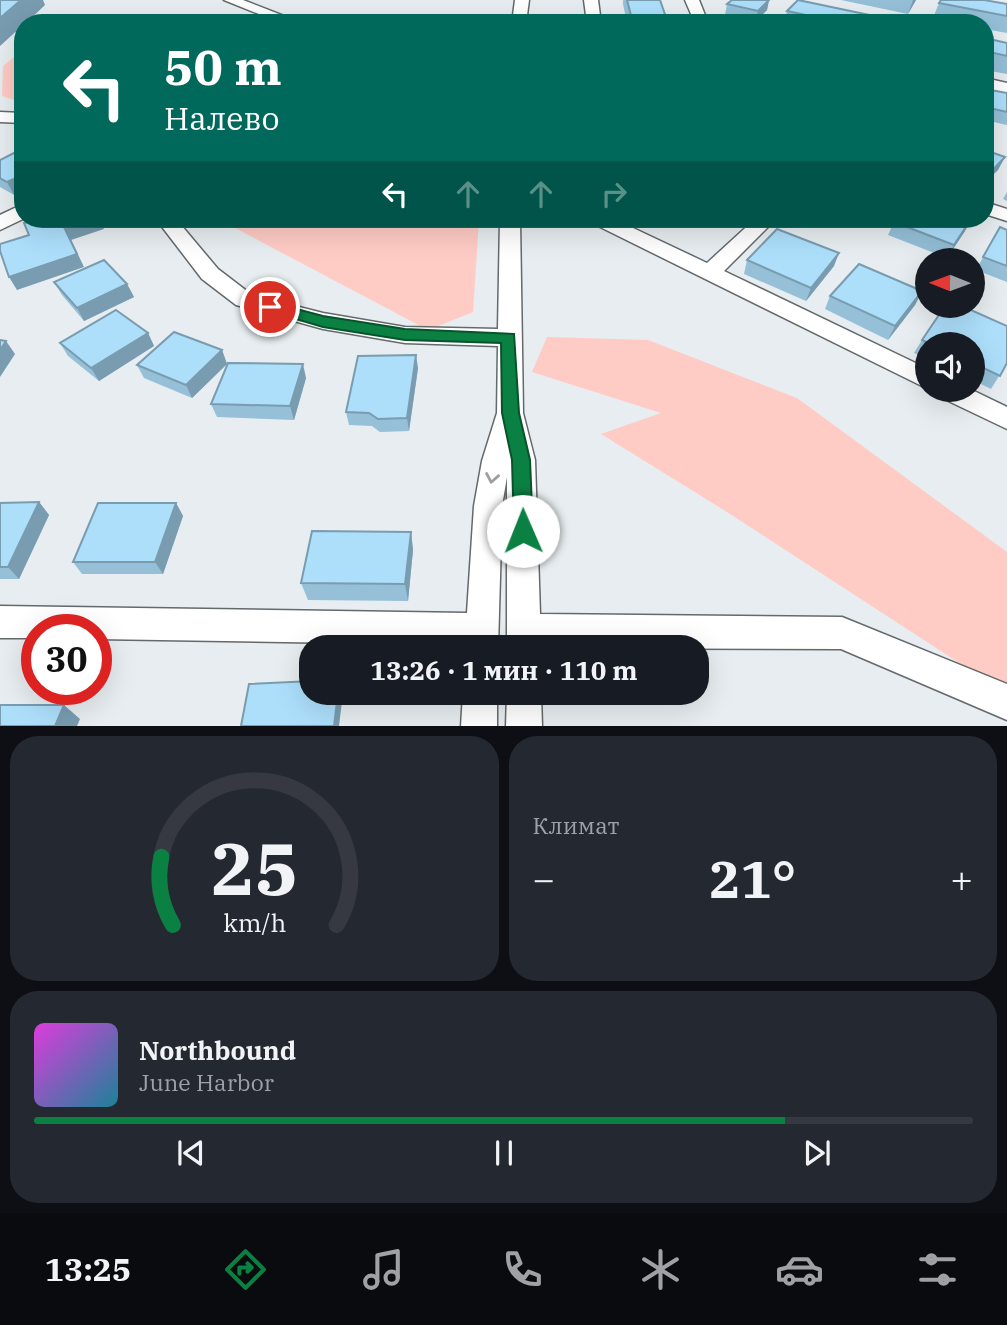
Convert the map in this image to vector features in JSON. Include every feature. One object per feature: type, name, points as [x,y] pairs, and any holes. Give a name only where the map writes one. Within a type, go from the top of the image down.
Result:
[{"type":"street","points":[[231,0],[270,14]]},
{"type":"street","points":[[173,228],[210,274],[244,300],[323,321],[405,335],[508,338]]},
{"type":"street","points":[[510,228],[510,413],[521,460],[524,635]]},
{"type":"street","points":[[628,228],[709,273],[915,374]]},
{"type":"street","points":[[709,273],[756,228]]},
{"type":"street","points":[[973,402],[1007,419]]},
{"type":"street","points":[[482,635],[488,506],[496,461],[510,413]]},
{"type":"street","points":[[0,622],[392,635]]},
{"type":"street","points":[[709,636],[842,633],[1007,702]]},
{"type":"street","points":[[479,726],[480,705]]},
{"type":"street","points":[[524,705],[524,726]]},
{"type":"shaded area","points":[[14,57],[14,100],[2,96],[3,66]]},
{"type":"shaded area","points":[[235,228],[478,228],[473,312],[428,330]]},
{"type":"shaded area","points":[[547,337],[648,340],[797,398],[1007,552],[1007,694],[727,512],[601,434],[661,413],[532,372]]},
{"type":"building","points":[[0,0],[21,0],[0,18]]},
{"type":"building","points":[[627,0],[660,0],[665,14],[631,14]]},
{"type":"building","points":[[732,0],[769,0],[758,11],[727,4]]},
{"type":"building","points":[[798,0],[865,14],[801,14],[787,11]]},
{"type":"building","points":[[941,0],[984,0],[1007,4],[1007,16],[939,3]]},
{"type":"building","points":[[994,40],[1007,43],[1007,56],[994,53]]},
{"type":"building","points":[[994,91],[1007,93],[1007,112],[994,109]]},
{"type":"building","points":[[14,153],[14,179],[7,182],[0,178],[0,160]]},
{"type":"building","points":[[994,153],[1005,157],[994,169]]},
{"type":"building","points":[[1000,227],[1007,230],[1007,266],[985,258]]},
{"type":"building","points":[[26,228],[64,228],[77,254],[9,277],[0,244],[29,235]]},
{"type":"building","points":[[910,228],[965,228],[954,245]]},
{"type":"building","points":[[777,229],[839,253],[811,288],[747,260]]},
{"type":"building","points":[[104,260],[127,284],[77,308],[54,282]]},
{"type":"building","points":[[859,264],[915,288],[915,300],[895,326],[830,296]]},
{"type":"building","points":[[116,310],[148,333],[91,368],[60,343]]},
{"type":"building","points":[[985,316],[1007,326],[1007,363],[1000,376],[985,369],[985,332],[927,332],[937,318]]},
{"type":"building","points":[[174,332],[222,350],[186,385],[137,365]]},
{"type":"building","points":[[416,355],[407,418],[378,419],[369,413],[346,412],[358,356]]},
{"type":"building","points":[[228,363],[303,364],[290,406],[211,404]]},
{"type":"building","points":[[39,502],[8,567],[0,567],[0,503]]},
{"type":"building","points":[[98,503],[176,503],[155,562],[73,562]]},
{"type":"building","points":[[312,531],[411,532],[405,584],[301,583]]},
{"type":"building","points":[[299,682],[299,705],[337,705],[334,726],[241,726],[249,684]]},
{"type":"building","points":[[0,705],[64,705],[55,726],[0,726]]},
{"type":"route","points":[[270,307],[323,321],[405,335],[508,338],[510,413],[521,460],[523,531]]}]
